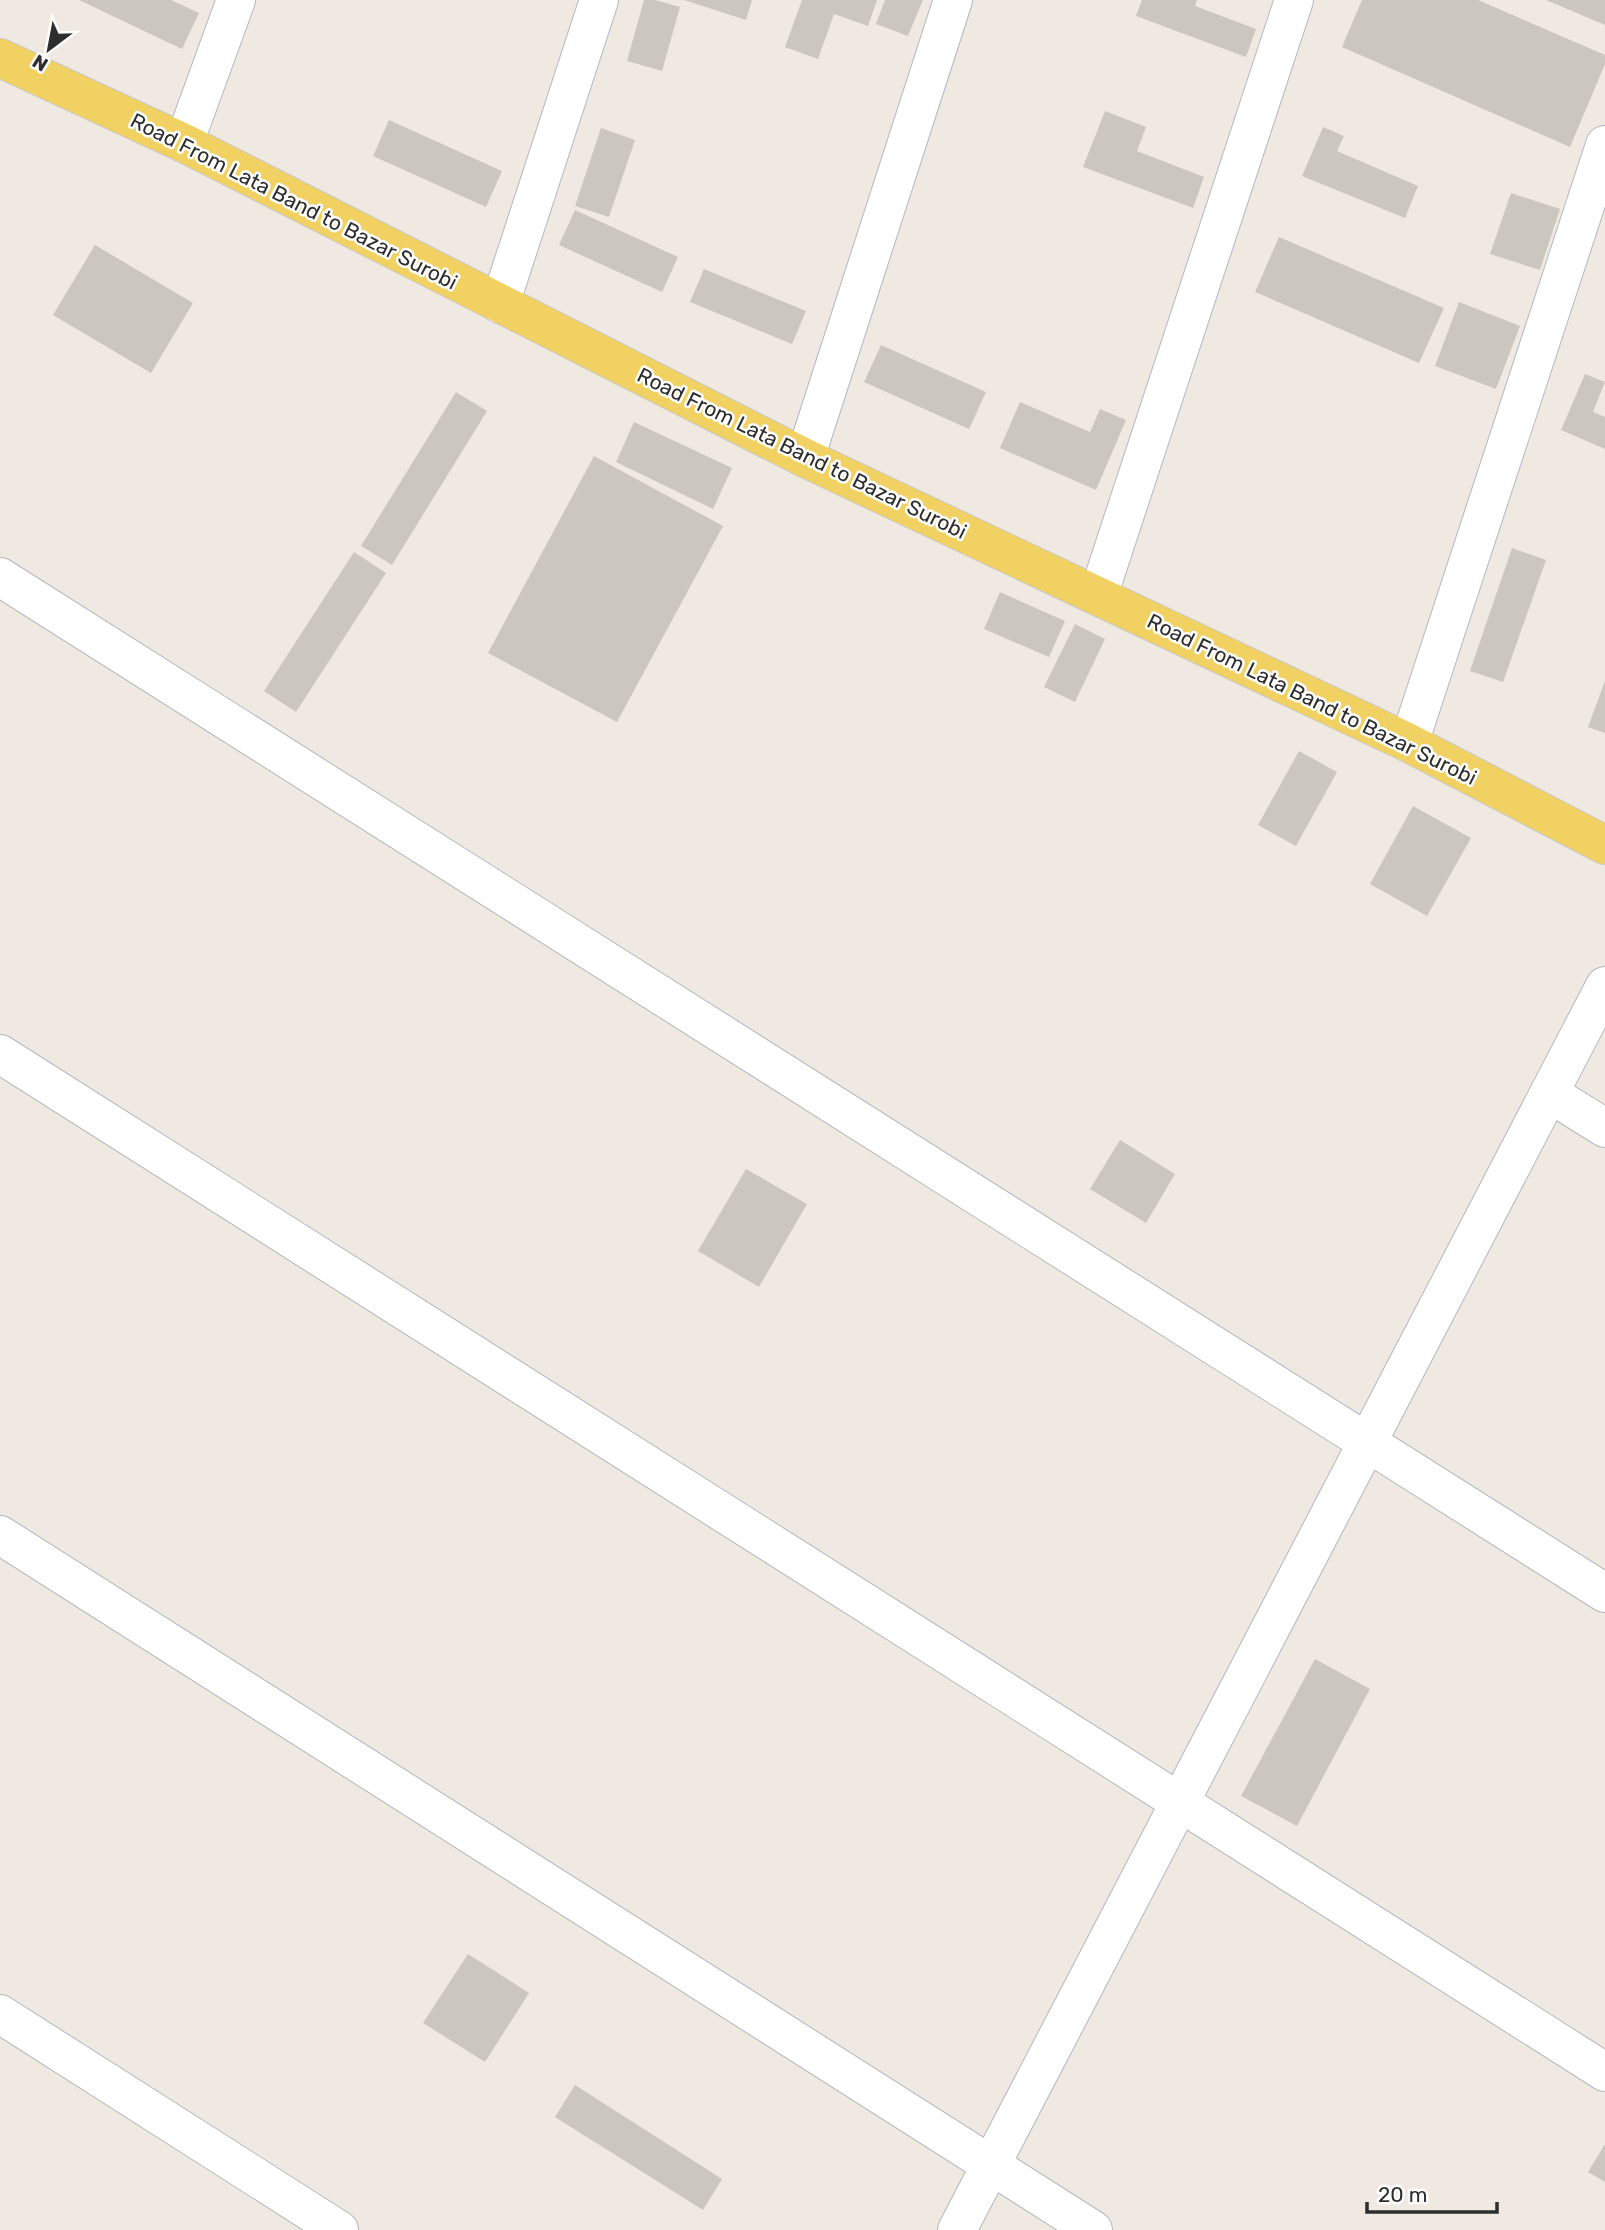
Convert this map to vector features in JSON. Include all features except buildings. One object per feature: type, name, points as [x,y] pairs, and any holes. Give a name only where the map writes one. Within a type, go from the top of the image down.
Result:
[{"type":"main road","name":"Road From Lata Band to Bazar Surobi","points":[[0,58],[184,144],[805,458],[1409,743],[1605,845]]},
{"type":"street","points":[[184,144],[236,0]]},
{"type":"street","points":[[500,304],[599,0]]},
{"type":"street","points":[[805,458],[953,0]]},
{"type":"street","points":[[1098,596],[1294,0]]},
{"type":"street","points":[[1409,743],[1605,145]]},
{"type":"street","points":[[0,576],[1605,1592]]},
{"type":"street","points":[[957,2230],[1605,986]]},
{"type":"street","points":[[0,1054],[1605,2072]]},
{"type":"street","points":[[1549,1093],[1605,1128]]},
{"type":"street","points":[[0,1535],[1093,2230]]},
{"type":"street","points":[[0,2014],[339,2230]]}]
